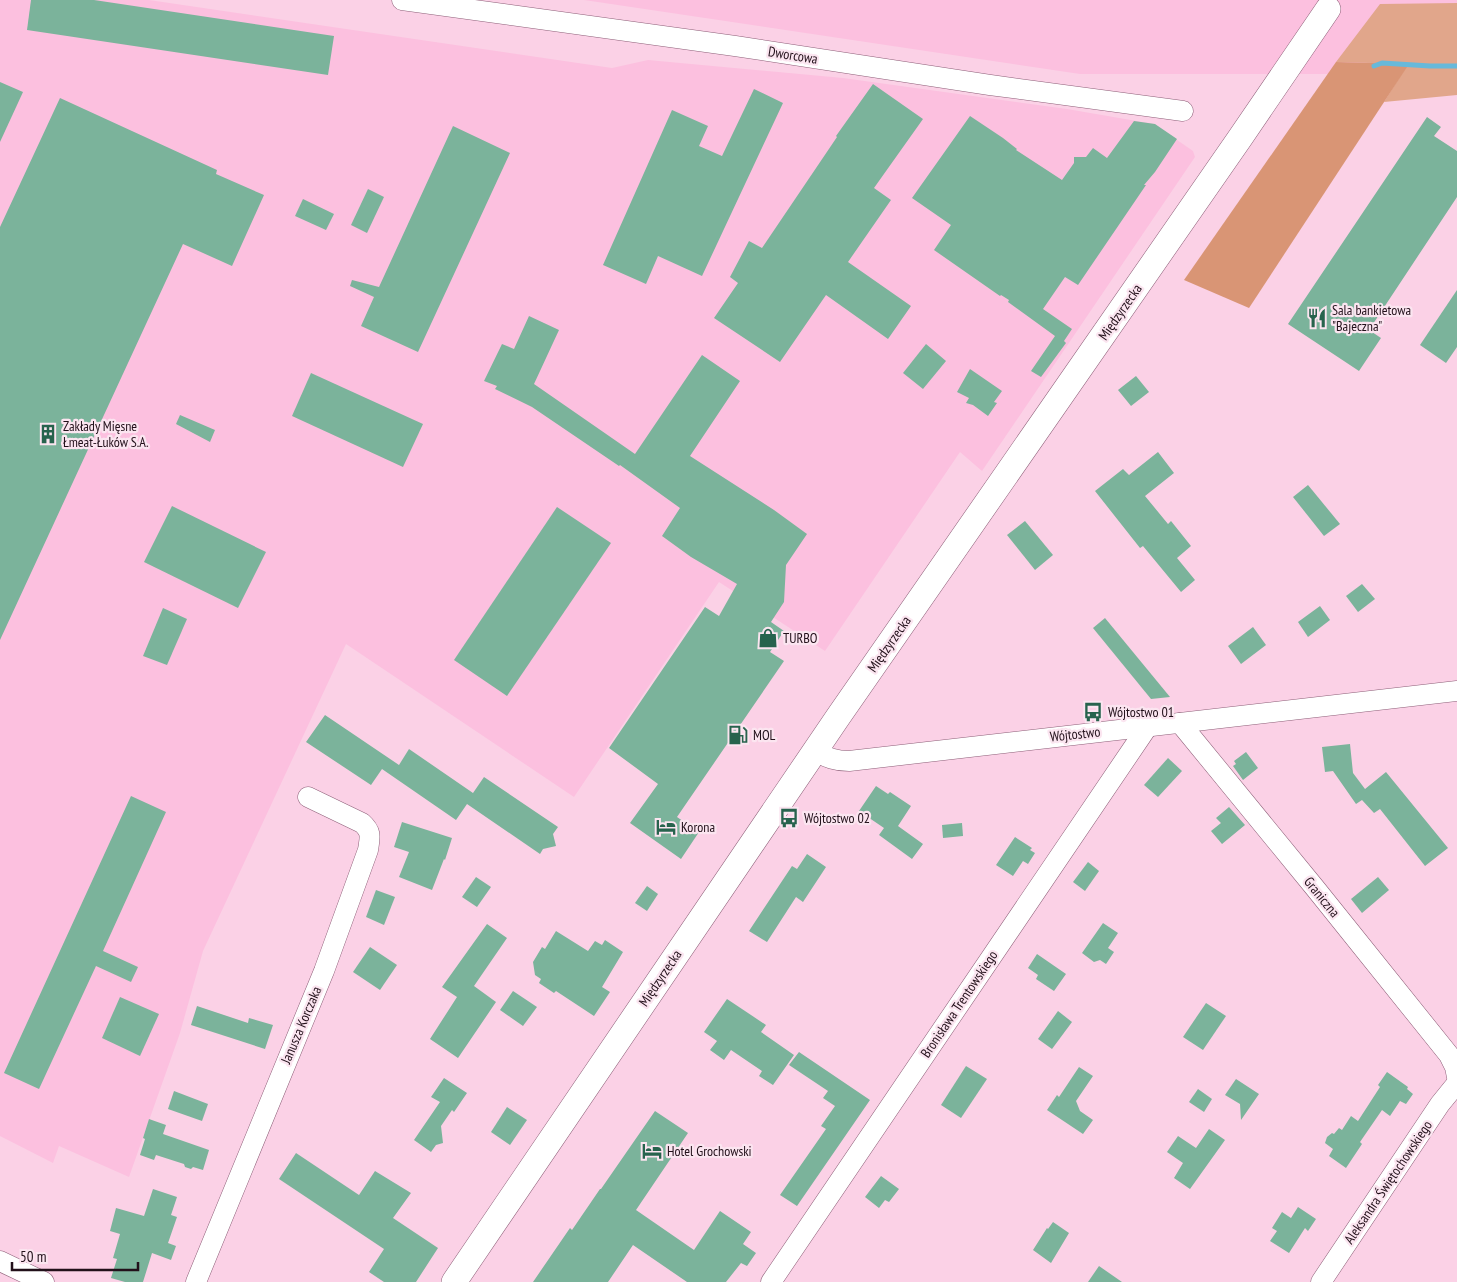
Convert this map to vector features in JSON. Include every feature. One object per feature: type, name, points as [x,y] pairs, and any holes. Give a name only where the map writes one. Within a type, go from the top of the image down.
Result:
[{"type":"main road","name":"Międzyrzecka","points":[[454,1282],[815,751],[1328,9]]},
{"type":"street","name":"Dworcowa","points":[[402,0],[1183,111]]},
{"type":"street","name":"Wójtostwo","points":[[815,751],[836,761],[849,761],[1457,691]]},
{"type":"street","name":"Graniczna","points":[[1180,723],[1316,888],[1449,1055],[1457,1076]]},
{"type":"street","name":"Bronisława Trentowskiego","points":[[771,1282],[1148,726]]},
{"type":"street","name":"Janusza Korczaka","points":[[196,1282],[324,971],[368,850],[369,829],[362,823],[308,797]]},
{"type":"street","name":"Aleksandra Świętochowskiego","points":[[1321,1282],[1440,1104],[1457,1083]]},
{"type":"street","points":[[0,1261],[44,1282]]},
{"type":"shaded area","name":"Zakłady Mięsne Łmeat-Łuków S.A.","points":[[0,0],[149,0],[612,68],[648,60],[843,78],[1067,109],[1154,124],[1193,151],[1195,157],[982,471],[960,452],[825,651],[719,582],[574,797],[346,644],[203,951],[180,1033],[129,1177],[59,1146],[53,1163],[0,1136]]},
{"type":"shaded area","points":[[584,0],[1457,0],[1457,74],[1080,74]]},
{"type":"shaded area","points":[[1457,3],[1457,95],[1384,102],[1408,64],[1336,62],[1380,4]]},
{"type":"shaded area","points":[[1336,62],[1409,64],[1249,308],[1184,280]]},
{"type":"building","points":[[31,0],[94,0],[334,36],[328,75],[27,30]]},
{"type":"building","points":[[0,82],[23,92],[0,142]]},
{"type":"building","points":[[873,84],[923,119],[874,188],[891,200],[848,262],[911,306],[888,339],[826,295],[780,362],[714,318],[738,283],[730,277],[749,241],[762,248]]},
{"type":"building","points":[[754,89],[783,103],[702,276],[658,256],[646,284],[603,265],[672,110],[708,126],[699,146],[722,156]]},
{"type":"building","name":"Zakłady Mięsne Łmeat-Łuków S.A.","points":[[60,98],[217,170],[216,174],[264,195],[232,266],[183,244],[0,640],[0,227]]},
{"type":"building","points":[[970,116],[1003,138],[1016,150],[1062,180],[1074,163],[1074,157],[1086,157],[1093,148],[1107,158],[1134,121],[1155,124],[1177,139],[1078,285],[1065,277],[1043,309],[1072,329],[1064,341],[1066,343],[1041,377],[1031,371],[1055,336],[1008,302],[1009,300],[1000,296],[934,250],[951,225],[912,198]]},
{"type":"building","points":[[1427,117],[1441,127],[1434,136],[1457,151],[1457,197],[1369,330],[1381,338],[1359,371],[1288,324]]},
{"type":"building","points":[[453,126],[510,153],[418,352],[361,326],[374,297],[350,286],[352,280],[379,287]]},
{"type":"building","points":[[368,189],[384,197],[367,233],[351,225]]},
{"type":"building","points":[[303,199],[334,214],[326,230],[295,216]]},
{"type":"building","points":[[1457,290],[1457,347],[1446,363],[1420,345]]},
{"type":"building","points":[[529,316],[559,330],[534,384],[635,454],[702,355],[740,381],[690,456],[774,510],[807,534],[786,565],[784,602],[771,622],[784,631],[770,652],[784,661],[677,817],[699,832],[681,859],[630,823],[658,784],[609,748],[705,607],[719,616],[737,584],[691,557],[662,536],[680,508],[620,465],[532,407],[495,389],[497,386],[484,381],[502,344],[514,349]]},
{"type":"building","points":[[926,344],[946,361],[923,389],[903,373]]},
{"type":"building","points":[[970,369],[1002,391],[994,402],[997,403],[988,416],[973,405],[966,403],[969,398],[957,392]]},
{"type":"building","points":[[311,373],[423,424],[403,467],[292,416]]},
{"type":"building","points":[[1136,376],[1149,392],[1131,406],[1118,390]]},
{"type":"building","points":[[180,415],[215,430],[210,442],[176,424]]},
{"type":"building","points":[[1158,452],[1174,473],[1145,496],[1168,524],[1171,521],[1191,546],[1177,558],[1195,580],[1181,592],[1143,546],[1140,548],[1095,491],[1123,469],[1129,475]]},
{"type":"building","points":[[1308,485],[1340,524],[1324,536],[1293,497]]},
{"type":"building","points":[[172,506],[266,552],[238,608],[144,562]]},
{"type":"building","points":[[557,507],[611,543],[507,696],[454,660]]},
{"type":"building","points":[[1025,521],[1053,555],[1035,570],[1007,535]]},
{"type":"building","points":[[1362,584],[1375,599],[1358,612],[1346,596]]},
{"type":"building","points":[[1320,606],[1330,620],[1308,637],[1298,622]]},
{"type":"building","points":[[163,608],[187,619],[167,665],[143,656]]},
{"type":"building","points":[[1105,618],[1170,697],[1151,699],[1093,628]]},
{"type":"building","points":[[1253,627],[1266,645],[1241,664],[1228,646]]},
{"type":"building","points":[[325,715],[399,765],[409,749],[473,793],[484,777],[558,827],[553,834],[556,846],[543,849],[540,854],[467,804],[456,820],[382,769],[371,785],[306,742]]},
{"type":"building","points":[[1350,744],[1353,773],[1365,789],[1386,772],[1448,848],[1425,866],[1380,809],[1374,813],[1362,800],[1356,804],[1333,771],[1325,772],[1322,747]]},
{"type":"building","points":[[1246,752],[1258,768],[1243,780],[1233,766],[1236,764],[1234,761]]},
{"type":"building","points":[[1168,758],[1182,771],[1158,797],[1144,785]]},
{"type":"building","points":[[876,786],[888,794],[890,792],[911,806],[898,826],[923,844],[912,859],[879,835],[884,828],[859,811]]},
{"type":"building","points":[[131,796],[166,812],[103,951],[138,967],[131,982],[96,966],[39,1089],[4,1073]]},
{"type":"building","points":[[1229,807],[1245,825],[1222,844],[1211,831],[1221,823],[1216,818]]},
{"type":"building","points":[[402,822],[452,838],[432,890],[399,877],[409,852],[394,847]]},
{"type":"building","points":[[962,823],[963,836],[943,838],[942,825]]},
{"type":"building","points":[[1015,837],[1032,848],[1030,850],[1035,853],[1028,864],[1023,861],[1013,876],[996,865]]},
{"type":"building","points":[[807,854],[826,867],[803,902],[796,897],[767,942],[749,931],[792,866],[797,869]]},
{"type":"building","points":[[1088,862],[1099,871],[1085,891],[1073,882]]},
{"type":"building","points":[[476,877],[491,887],[477,907],[462,897]]},
{"type":"building","points":[[1378,877],[1389,890],[1362,913],[1351,899]]},
{"type":"building","points":[[647,886],[658,894],[647,911],[635,903]]},
{"type":"building","points":[[376,890],[395,897],[384,925],[366,917]]},
{"type":"building","points":[[1103,923],[1118,933],[1108,948],[1114,952],[1106,964],[1100,960],[1094,962],[1082,953]]},
{"type":"building","points":[[487,924],[507,938],[474,986],[496,1002],[458,1058],[430,1039],[457,997],[442,987]]},
{"type":"building","points":[[556,931],[588,951],[595,941],[602,945],[605,940],[623,952],[602,987],[610,992],[594,1016],[556,991],[554,993],[539,983],[541,979],[535,975],[533,962],[542,947],[545,949]]},
{"type":"building","points":[[370,947],[397,965],[380,990],[353,972]]},
{"type":"building","points":[[1037,954],[1066,974],[1054,991],[1036,979],[1038,975],[1028,968]]},
{"type":"building","points":[[513,991],[537,1007],[523,1026],[500,1010]]},
{"type":"building","points":[[120,997],[159,1014],[140,1056],[102,1038]]},
{"type":"building","points":[[727,999],[766,1025],[761,1032],[794,1055],[773,1085],[759,1076],[762,1071],[731,1050],[724,1060],[710,1050],[717,1041],[704,1032]]},
{"type":"building","points":[[1206,1003],[1226,1016],[1203,1050],[1183,1037]]},
{"type":"building","points":[[197,1006],[248,1023],[249,1018],[273,1025],[265,1049],[191,1025]]},
{"type":"building","points":[[1058,1011],[1072,1022],[1052,1049],[1038,1039]]},
{"type":"building","points":[[799,1052],[870,1100],[797,1206],[780,1195],[826,1129],[821,1126],[835,1106],[823,1098],[828,1091],[789,1065]]},
{"type":"building","points":[[966,1066],[987,1079],[961,1118],[941,1105]]},
{"type":"building","points":[[1079,1067],[1093,1076],[1076,1101],[1080,1111],[1093,1120],[1083,1134],[1047,1110],[1057,1095],[1059,1097]]},
{"type":"building","points":[[1387,1072],[1408,1087],[1407,1089],[1413,1094],[1406,1104],[1400,1101],[1390,1116],[1382,1110],[1360,1142],[1362,1144],[1346,1168],[1329,1156],[1333,1149],[1325,1143],[1327,1137],[1332,1133],[1334,1134],[1339,1128],[1342,1130],[1351,1116],[1358,1121],[1380,1087],[1378,1085]]},
{"type":"building","points":[[444,1078],[467,1093],[454,1112],[452,1110],[441,1126],[443,1143],[436,1145],[431,1152],[414,1140],[440,1102],[431,1097]]},
{"type":"building","points":[[1236,1079],[1259,1094],[1241,1120],[1240,1104],[1225,1095]]},
{"type":"building","points":[[1198,1089],[1212,1099],[1204,1112],[1189,1102]]},
{"type":"building","points":[[174,1091],[208,1104],[202,1121],[168,1109]]},
{"type":"building","points":[[507,1107],[527,1120],[510,1145],[491,1132]]},
{"type":"building","points":[[655,1111],[688,1133],[636,1210],[694,1250],[720,1211],[751,1232],[743,1244],[756,1253],[747,1266],[741,1263],[726,1282],[687,1282],[633,1245],[608,1282],[533,1282],[570,1228],[572,1230]]},
{"type":"building","points":[[149,1119],[166,1125],[163,1134],[209,1150],[203,1170],[193,1167],[191,1169],[185,1167],[184,1164],[156,1155],[154,1160],[140,1155]]},
{"type":"building","points":[[1209,1129],[1225,1140],[1190,1189],[1174,1178],[1183,1163],[1167,1152],[1178,1136],[1196,1148]]},
{"type":"building","points":[[296,1153],[359,1195],[375,1171],[411,1193],[393,1218],[438,1248],[416,1282],[384,1282],[369,1272],[384,1249],[279,1179]]},
{"type":"building","points":[[881,1176],[899,1189],[889,1202],[885,1200],[879,1208],[865,1197]]},
{"type":"building","points":[[153,1189],[177,1197],[171,1215],[177,1217],[168,1243],[176,1246],[171,1260],[152,1253],[143,1282],[125,1282],[111,1278],[117,1259],[113,1258],[120,1234],[110,1231],[116,1208],[144,1216]]},
{"type":"building","points":[[1298,1207],[1316,1219],[1308,1231],[1305,1228],[1289,1253],[1270,1241],[1277,1231],[1272,1228],[1282,1212],[1291,1218]]},
{"type":"building","points":[[1053,1222],[1069,1233],[1051,1263],[1033,1250]]},
{"type":"building","points":[[1099,1266],[1122,1282],[1088,1282]]},
{"type":"waterway","points":[[1374,66],[1382,63],[1457,66]]},
{"type":"place","name":"Sala bankietowa \"Bajeczna\"","points":[[1317,318]]},
{"type":"place","name":"Zakłady Mięsne Łmeat-Łuków S.A.","points":[[48,434]]},
{"type":"place","name":"TURBO","points":[[768,638]]},
{"type":"place","name":"Wójtostwo 01","points":[[1093,712]]},
{"type":"place","name":"MOL","points":[[738,735]]},
{"type":"place","name":"Wójtostwo 02","points":[[789,818]]},
{"type":"place","name":"Korona","points":[[666,827]]},
{"type":"place","name":"Hotel Grochowski","points":[[652,1151]]}]
